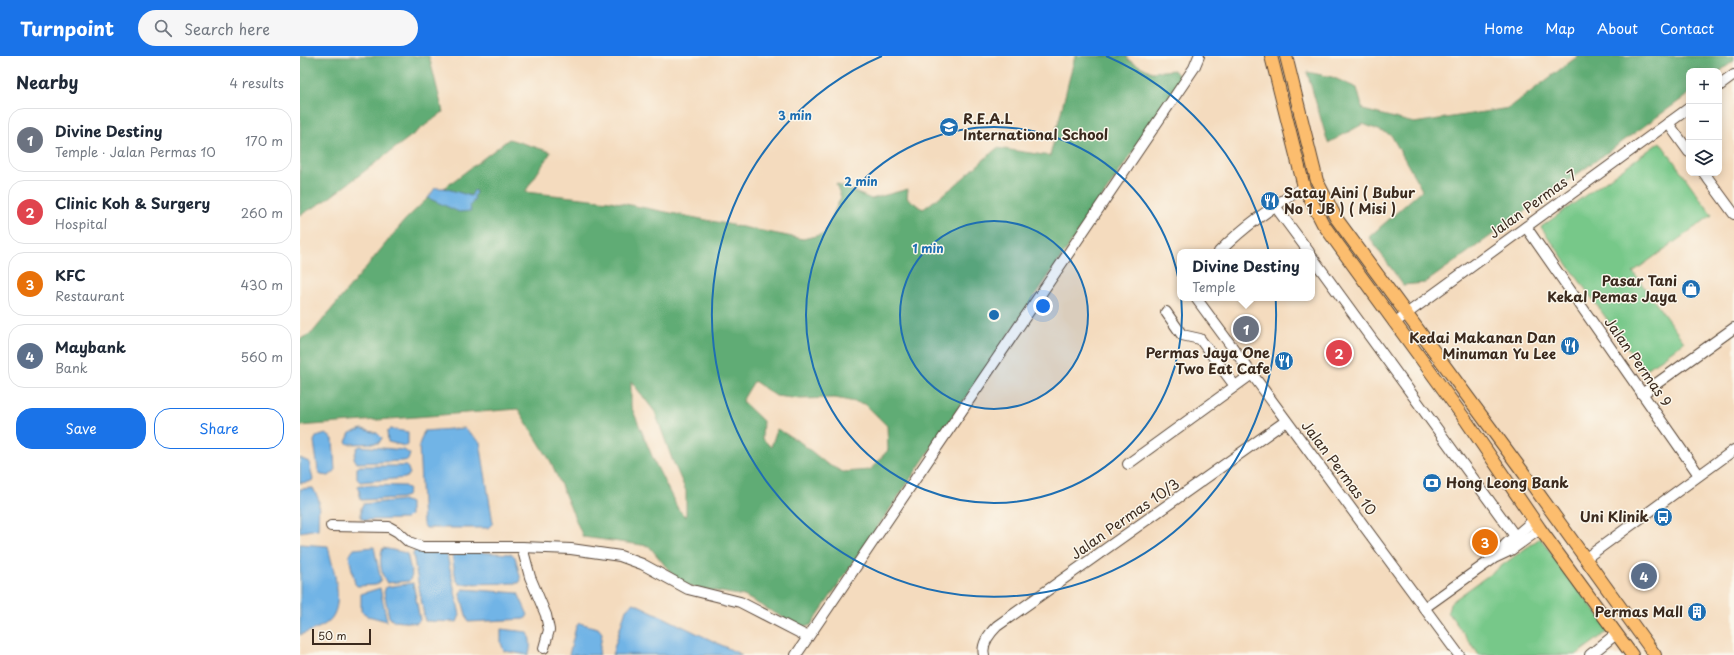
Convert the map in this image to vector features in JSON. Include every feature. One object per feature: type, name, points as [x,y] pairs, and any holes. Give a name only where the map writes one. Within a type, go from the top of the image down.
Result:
[{"type":"main road","points":[[1272,56],[1304,187],[1323,224],[1467,422],[1537,524],[1632,655]]},
{"type":"main road","points":[[1286,56],[1317,181],[1336,218],[1586,558],[1655,655]]},
{"type":"main road","points":[[1467,422],[1466,418],[1469,414],[1479,412]]},
{"type":"street","points":[[796,655],[1194,68],[1199,56]]},
{"type":"street","points":[[1722,84],[1734,75]]},
{"type":"street","name":"Jalan Permas 7","points":[[1394,323],[1686,110]]},
{"type":"street","points":[[1668,123],[1686,148]]},
{"type":"street","points":[[1706,176],[1734,214]]},
{"type":"street","points":[[1222,249],[1275,206],[1304,187]]},
{"type":"street","points":[[1275,206],[1307,249]]},
{"type":"street","name":"Jalan Permas 9","points":[[1526,227],[1699,475]]},
{"type":"street","points":[[1315,261],[1515,536]]},
{"type":"street","name":"Jalan Permas 10","points":[[1198,301],[1459,655]]},
{"type":"street","points":[[1166,312],[1182,335],[1200,339],[1235,386]]},
{"type":"street","points":[[1642,394],[1734,328]]},
{"type":"street","points":[[1128,464],[1252,374]]},
{"type":"street","name":"Jalan Permas 10/3","points":[[984,655],[983,652],[985,643],[997,626],[1286,421]]},
{"type":"street","points":[[1586,558],[1734,450]]},
{"type":"street","points":[[1494,558],[1515,536],[1537,524]]},
{"type":"street","points":[[1424,608],[1494,558],[1511,550],[1537,524]]},
{"type":"street","points":[[331,526],[389,527],[398,532],[409,542],[422,547],[522,547],[571,549],[632,559],[688,589],[740,602],[808,637]]},
{"type":"street","points":[[522,547],[530,577],[546,615],[549,630],[544,648]]},
{"type":"street","points":[[1593,654],[1616,634]]},
{"type":"green space","points":[[300,56],[429,56],[443,112],[325,201],[300,215]]},
{"type":"green space","points":[[1075,56],[1127,56],[1128,60],[1152,72],[1174,70],[1182,80],[811,625],[802,628],[744,596],[681,585],[649,546],[583,537],[551,462],[518,409],[300,426],[300,339],[312,333],[405,220],[428,198],[470,206],[476,192],[475,190],[471,196],[444,188],[509,139],[551,152],[525,192],[610,201],[803,239],[824,234],[841,197],[836,184],[871,199],[908,189],[907,198],[923,209],[953,187],[997,148],[1050,156]],"holes":[[[631,381],[655,412],[672,459],[686,491],[686,517],[678,509],[655,463],[631,406]],[[754,381],[776,396],[800,399],[835,398],[865,404],[887,426],[888,450],[870,470],[843,472],[827,464],[800,442],[777,429],[771,447],[762,438],[763,421],[742,401]]]},
{"type":"green space","points":[[1578,56],[1734,56],[1734,61],[1722,70],[1722,68],[1686,68],[1686,96],[1425,283],[1403,285],[1369,237],[1422,190],[1391,135],[1363,124],[1328,143],[1307,72],[1332,77],[1357,88],[1363,110],[1414,123],[1509,108]]},
{"type":"green space","points":[[1660,142],[1712,215],[1633,272],[1684,342],[1644,371],[1541,227]]},
{"type":"green space","points":[[1540,538],[1608,628],[1607,632],[1576,655],[1479,655],[1448,612],[1450,603]]},
{"type":"water","points":[[435,188],[444,188],[471,196],[474,190],[476,192],[474,197],[475,199],[470,206],[471,211],[459,212],[428,198]]},
{"type":"water","points":[[464,428],[480,442],[493,523],[488,528],[426,528],[423,524],[419,445],[424,431]]},
{"type":"water","points":[[362,429],[377,433],[382,438],[379,443],[348,444],[346,442],[350,433]]},
{"type":"water","points":[[390,429],[408,432],[408,445],[405,446],[388,442],[387,432]]},
{"type":"water","points":[[326,434],[333,439],[335,471],[329,476],[321,475],[318,470],[314,441],[316,437]]},
{"type":"water","points":[[360,446],[404,450],[410,454],[408,460],[403,461],[357,463],[354,458],[357,448]]},
{"type":"water","points":[[300,458],[309,462],[313,480],[309,482],[300,483]]},
{"type":"water","points":[[360,466],[407,466],[410,474],[405,478],[360,482],[357,479],[357,468]]},
{"type":"water","points":[[358,486],[405,486],[409,490],[407,496],[401,498],[361,500]]},
{"type":"water","points":[[313,488],[319,500],[318,529],[300,532],[300,489]]},
{"type":"water","points":[[403,500],[410,503],[410,515],[406,519],[365,520],[361,518],[361,508],[363,504]]},
{"type":"water","points":[[300,544],[328,546],[337,586],[337,606],[334,615],[328,622],[318,628],[300,635]]},
{"type":"water","points":[[374,547],[381,581],[376,585],[357,586],[355,584],[349,556],[354,549]]},
{"type":"water","points":[[383,548],[407,554],[412,575],[409,581],[387,583],[381,566]]},
{"type":"water","points":[[415,550],[444,551],[447,555],[460,615],[457,622],[425,621],[413,554]]},
{"type":"water","points":[[455,551],[512,554],[515,557],[521,580],[519,583],[460,584],[456,580],[452,555]]},
{"type":"water","points":[[413,583],[420,620],[417,623],[393,621],[389,617],[384,592],[386,587]]},
{"type":"water","points":[[380,588],[387,621],[368,616],[361,611],[361,594]]},
{"type":"water","points":[[463,589],[518,593],[528,615],[525,619],[468,622],[460,593]]},
{"type":"water","points":[[634,603],[742,655],[612,655],[626,609]]},
{"type":"water","points":[[579,623],[598,628],[602,633],[599,655],[569,655],[576,627]]},
{"type":"water","points":[[501,629],[528,632],[530,647],[528,655],[504,651],[501,643]]},
{"type":"place","name":"R.E.A.L International School","points":[[949,127]]},
{"type":"place","name":"Satay Aini ( Bubur No 1 JB ) ( Misi )","points":[[1270,201]]},
{"type":"place","name":"Pasar Tani Kekal Pemas Jaya","points":[[1691,289]]},
{"type":"place","name":"Divine Destiny","points":[[1246,329]]},
{"type":"place","name":"Kedai Makanan Dan Minuman Yu Lee","points":[[1570,346]]},
{"type":"place","name":"Clinic Koh & Surgery","points":[[1339,353]]},
{"type":"place","name":"Permas Jaya One Two Eat Cafe","points":[[1284,361]]},
{"type":"place","name":"Hong Leong Bank","points":[[1432,483]]},
{"type":"place","name":"Uni Klinik","points":[[1663,517]]},
{"type":"place","name":"KFC","points":[[1485,542]]},
{"type":"place","name":"Maybank","points":[[1644,576]]},
{"type":"place","name":"Permas Mall","points":[[1697,612]]}]
